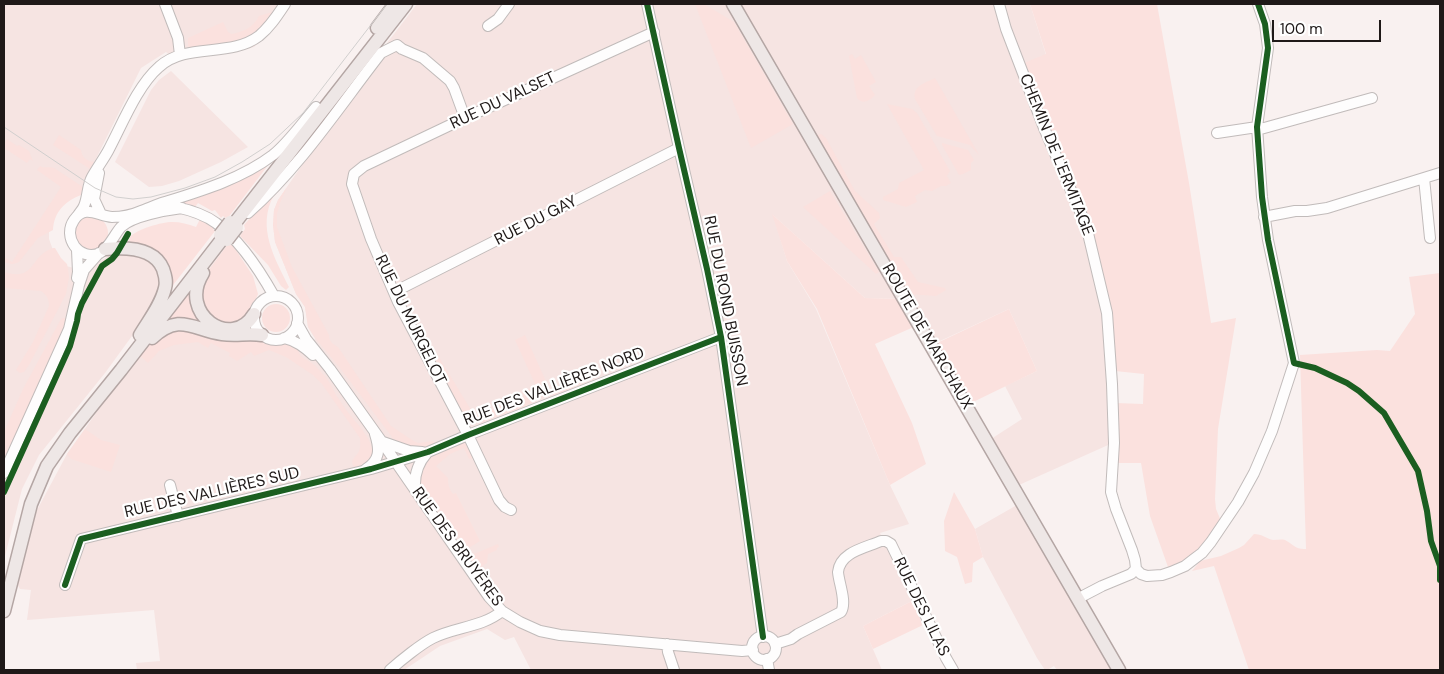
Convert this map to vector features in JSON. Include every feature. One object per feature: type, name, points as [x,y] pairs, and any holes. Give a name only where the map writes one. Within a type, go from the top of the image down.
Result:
[{"type":"main road","points":[[234,224],[316,107],[395,4]]},
{"type":"main road","points":[[4,611],[31,504],[46,466],[406,4]]},
{"type":"main road","name":"ROUTE DE MARCHAUX","points":[[733,4],[811,133],[1119,670]]},
{"type":"main road","points":[[234,224],[248,213],[294,152],[300,140]]},
{"type":"main road","points":[[223,238],[199,278],[196,293],[198,308],[209,322],[224,328],[236,328],[246,325],[254,314]]},
{"type":"main road","points":[[4,576],[24,499],[40,463],[51,446],[140,335],[223,238]]},
{"type":"main road","points":[[102,251],[120,248],[137,250],[146,253],[160,263],[166,280],[165,288],[160,303],[140,335]]},
{"type":"main road","points":[[121,370],[158,333],[173,325],[188,325],[223,334],[262,335]]},
{"type":"street","points":[[165,4],[178,38],[180,55]]},
{"type":"street","points":[[62,343],[78,272],[77,250],[70,240],[70,226],[84,206],[93,176],[149,76],[164,62],[180,55],[243,44],[258,37],[271,24],[285,4]]},
{"type":"street","points":[[488,26],[498,19],[510,4]]},
{"type":"street","name":"RUE DU ROND BUISSON","points":[[647,4],[722,337],[763,637]]},
{"type":"street","name":"CHEMIN DE L'ERMITAGE","points":[[999,4],[1006,29],[1044,128],[1086,226],[1107,313],[1114,443],[1111,492],[1132,550],[1136,569]]},
{"type":"street","points":[[1079,598],[1131,574],[1136,569],[1141,574],[1147,576],[1162,575],[1185,566],[1202,553],[1223,526],[1247,487],[1264,451],[1294,363],[1264,217],[1257,128],[1268,48],[1265,24],[1258,4]]},
{"type":"street","name":"RUE DU VALSET","points":[[354,174],[364,166],[465,118],[654,32]]},
{"type":"street","points":[[248,213],[262,201],[304,153],[381,52],[397,45],[423,58],[450,81],[465,118]]},
{"type":"street","points":[[1217,133],[1257,128],[1372,98]]},
{"type":"street","points":[[140,211],[156,204],[182,197],[261,164],[286,142],[316,107]]},
{"type":"street","name":"RUE DU GAY","points":[[394,292],[679,148]]},
{"type":"street","points":[[4,473],[69,329],[84,270],[110,244],[112,238],[111,224],[103,215],[94,199],[101,164]]},
{"type":"street","points":[[1264,217],[1295,211],[1327,208],[1440,173]]},
{"type":"street","name":"RUE DU MURGELOT","points":[[354,174],[352,184],[371,239],[394,292],[468,435],[499,500],[505,507],[511,510]]},
{"type":"street","points":[[1424,178],[1430,238]]},
{"type":"street","points":[[76,217],[88,211],[103,215],[122,216],[169,206],[199,213],[217,223],[236,241],[262,274],[274,296]]},
{"type":"street","points":[[112,238],[124,225],[154,213],[182,208]]},
{"type":"street","points":[[77,250],[87,254],[102,251]]},
{"type":"street","points":[[262,274],[264,300]]},
{"type":"street","points":[[284,338],[295,330],[298,316],[293,304],[288,299],[274,296],[259,304],[254,314],[254,322],[257,329],[262,335],[272,340],[284,338],[293,340],[330,369]]},
{"type":"street","name":"RUE DES BRUYÈRES","points":[[297,323],[306,339],[374,430],[484,589],[502,611],[540,631],[560,635],[742,651],[753,650]]},
{"type":"street","name":"RUE DES VALLIÈRES NORD","points":[[396,462],[428,452],[722,337]]},
{"type":"street","points":[[367,470],[377,456],[378,446],[374,430]]},
{"type":"street","points":[[382,442],[409,451],[428,452]]},
{"type":"street","points":[[415,488],[414,480],[418,466],[428,452]]},
{"type":"street","name":"RUE DES VALLIÈRES SUD","points":[[66,585],[81,538],[396,462]]},
{"type":"street","points":[[367,470],[390,469],[406,476]]},
{"type":"street","points":[[170,485],[178,516]]},
{"type":"street","name":"RUE DES LILAS","points":[[775,644],[791,639],[841,612],[844,602],[838,567],[843,558],[881,541],[886,541],[891,544],[953,670]]},
{"type":"street","points":[[390,670],[398,662],[433,638],[484,621],[498,615],[502,611]]},
{"type":"street","points":[[763,637],[772,639],[775,644],[775,652],[767,659],[762,660],[757,657],[753,650],[756,640],[763,637]]},
{"type":"street","points":[[667,644],[674,670]]},
{"type":"street","points":[[767,659],[769,670]]},
{"type":"shaded area","points":[[4,4],[290,4],[276,27],[254,47],[228,54],[200,55],[176,61],[166,52],[141,68],[79,193],[63,202],[49,226],[49,239],[53,250],[66,266],[86,271],[114,252],[125,251],[151,260],[163,279],[156,303],[105,373],[39,455],[22,489],[4,560]]},
{"type":"shaded area","points":[[417,4],[1030,4],[1046,55],[1025,63],[1094,235],[1110,320],[1117,441],[1019,485],[991,439],[1022,419],[1005,386],[1037,371],[1009,309],[927,347],[901,299],[865,298],[773,215],[787,261],[816,309],[890,485],[909,524],[880,533],[912,601],[863,626],[882,670],[531,670],[514,637],[505,640],[487,629],[440,646],[404,670],[137,670],[136,663],[160,661],[154,610],[27,620],[31,590],[20,589],[17,584],[36,512],[67,454],[111,392],[154,340],[257,338],[276,345],[288,343],[304,350],[315,339],[308,327],[305,307],[296,294],[275,242],[274,210],[278,200],[309,155],[305,150]]},
{"type":"shaded area","points":[[695,4],[704,4],[734,22],[793,124],[751,148]]},
{"type":"shaded area","points":[[1030,4],[1157,4],[1189,183],[1211,323],[1236,318],[1218,429],[1215,499],[1216,509],[1221,521],[1199,549],[1185,560],[1168,567],[1150,516],[1141,463],[1116,463],[1116,403],[1143,404],[1144,374],[1115,371],[1110,320],[1094,235],[1024,63],[1046,54]]},
{"type":"shaded area","points":[[274,13],[263,27],[245,39],[218,45],[190,48],[188,46],[188,38],[223,22],[231,34],[244,31],[259,16]]},
{"type":"shaded area","points":[[852,54],[855,59],[861,55],[876,82],[869,86],[875,95],[866,101],[861,101],[857,98],[849,56]]},
{"type":"shaded area","points":[[171,71],[248,147],[221,162],[179,181],[162,186],[149,187],[115,162],[151,90],[159,80]]},
{"type":"shaded area","points":[[935,78],[979,155],[970,145],[937,136],[915,99],[917,88]]},
{"type":"shaded area","points":[[887,104],[912,109],[917,113],[950,171],[947,176],[951,183],[932,191],[925,190],[915,196],[917,202],[906,207],[883,200],[883,197],[898,189],[899,183],[924,170]]},
{"type":"shaded area","points":[[821,134],[826,138],[855,191],[879,213],[880,218],[874,224],[894,257],[901,257],[918,282],[945,288],[946,290],[936,296],[909,294],[817,135]]},
{"type":"shaded area","points":[[59,135],[81,150],[85,159],[94,162],[90,169],[53,145]]},
{"type":"shaded area","points":[[7,139],[29,151],[33,161],[30,159],[27,163],[4,148]]},
{"type":"shaded area","points":[[942,143],[968,150],[974,160],[971,163],[971,170],[959,175]]},
{"type":"shaded area","points":[[272,160],[227,219],[223,216],[221,218],[215,210],[212,211],[198,203],[195,207],[177,204]]},
{"type":"shaded area","points":[[298,164],[274,195],[267,219],[267,231],[273,254],[289,287],[286,290],[281,286],[268,265],[240,236],[245,229],[244,225]]},
{"type":"shaded area","points":[[40,166],[54,168],[83,187],[81,195],[70,200],[61,208],[53,230],[38,238],[19,262],[12,264],[4,262],[4,257],[12,262],[61,187],[37,170]]},
{"type":"shaded area","points":[[287,187],[277,214],[277,227],[292,267],[331,341],[338,347],[391,426],[418,443],[433,441],[435,444],[423,448],[401,445],[395,441],[308,327],[305,307],[296,294],[275,242],[274,210]]},
{"type":"shaded area","points":[[830,191],[879,272],[876,274],[803,207]]},
{"type":"shaded area","points":[[772,214],[865,298],[901,299],[916,326],[875,344],[912,423],[926,464],[890,485],[817,309],[787,261]]},
{"type":"shaded area","points":[[91,216],[103,221],[108,233],[103,245],[91,250],[79,245],[74,233],[79,221]]},
{"type":"shaded area","points":[[200,219],[214,228],[215,231],[170,289],[169,277],[127,244],[133,234],[150,226],[172,222],[196,227]]},
{"type":"shaded area","points":[[228,244],[232,244],[253,276],[258,294],[249,316],[233,326],[211,319],[200,295],[204,276]]},
{"type":"shaded area","points":[[55,248],[67,264],[69,277],[66,294],[29,365],[24,372],[20,373],[16,370],[33,342],[49,306],[49,301],[41,291],[4,288],[4,272],[22,274],[32,267],[45,252]]},
{"type":"shaded area","points":[[1440,273],[1440,670],[1249,670],[1214,566],[1192,571],[1200,561],[1221,556],[1239,548],[1254,534],[1273,540],[1285,540],[1297,548],[1306,549],[1300,355],[1377,350],[1390,351],[1415,314],[1409,277]]},
{"type":"shaded area","points":[[196,282],[206,323],[162,327]]},
{"type":"shaded area","points":[[276,304],[286,308],[290,318],[286,328],[276,332],[266,328],[262,318],[266,308]]},
{"type":"shaded area","points":[[1009,309],[1037,371],[971,403],[937,343]]},
{"type":"shaded area","points":[[63,318],[66,318],[66,325],[4,465],[4,432],[23,389]]},
{"type":"shaded area","points":[[419,324],[474,415],[524,397],[522,392],[536,386],[515,340],[525,335],[550,390],[558,386],[560,390],[582,381],[583,384],[554,395],[548,393],[524,407],[479,423],[470,422],[464,416],[419,332]]},
{"type":"shaded area","points":[[178,329],[257,338],[273,344],[298,346],[299,354],[318,368],[329,381],[346,409],[367,436],[372,448],[372,461],[356,469],[352,461],[360,449],[360,438],[322,384],[313,375],[286,357],[269,350],[254,356],[251,352],[237,361],[229,356],[230,353],[211,343],[208,348],[198,342],[174,345],[159,351],[148,363],[140,356],[154,340]]},
{"type":"shaded area","points":[[85,429],[101,440],[120,445],[111,472],[71,459],[67,454]]},
{"type":"shaded area","points":[[461,441],[469,444],[472,458],[469,459],[464,448],[450,454],[436,466],[448,478],[453,494],[456,493],[480,541],[467,549],[420,481],[420,471],[427,458]]},
{"type":"shaded area","points":[[954,492],[975,529],[983,557],[973,563],[972,582],[965,584],[957,557],[945,551],[944,521]]},
{"type":"shaded area","points":[[1017,505],[1113,670],[1057,670],[1054,666],[1045,670],[1037,658],[983,557],[975,529]]},
{"type":"shaded area","points":[[498,544],[497,550],[488,554],[487,563],[480,567],[475,565],[469,556]]},
{"type":"shaded area","points":[[912,601],[923,625],[873,649],[863,626]]},
{"type":"tram line","points":[[4,127],[95,188],[116,197],[133,199],[151,197],[185,188],[215,177],[270,144],[303,113],[387,4]]},
{"type":"cycle path","points":[[647,4],[721,337],[763,637]]},
{"type":"cycle path","points":[[1258,4],[1265,24],[1268,48],[1257,127],[1262,197],[1268,240],[1294,363],[1315,368],[1347,383],[1384,413],[1418,471],[1427,511],[1431,541],[1440,566],[1440,580]]},
{"type":"cycle path","points":[[4,492],[70,346],[82,303],[102,266],[117,253],[128,234]]},
{"type":"cycle path","points":[[65,585],[81,539],[371,469],[428,452],[721,337]]}]
